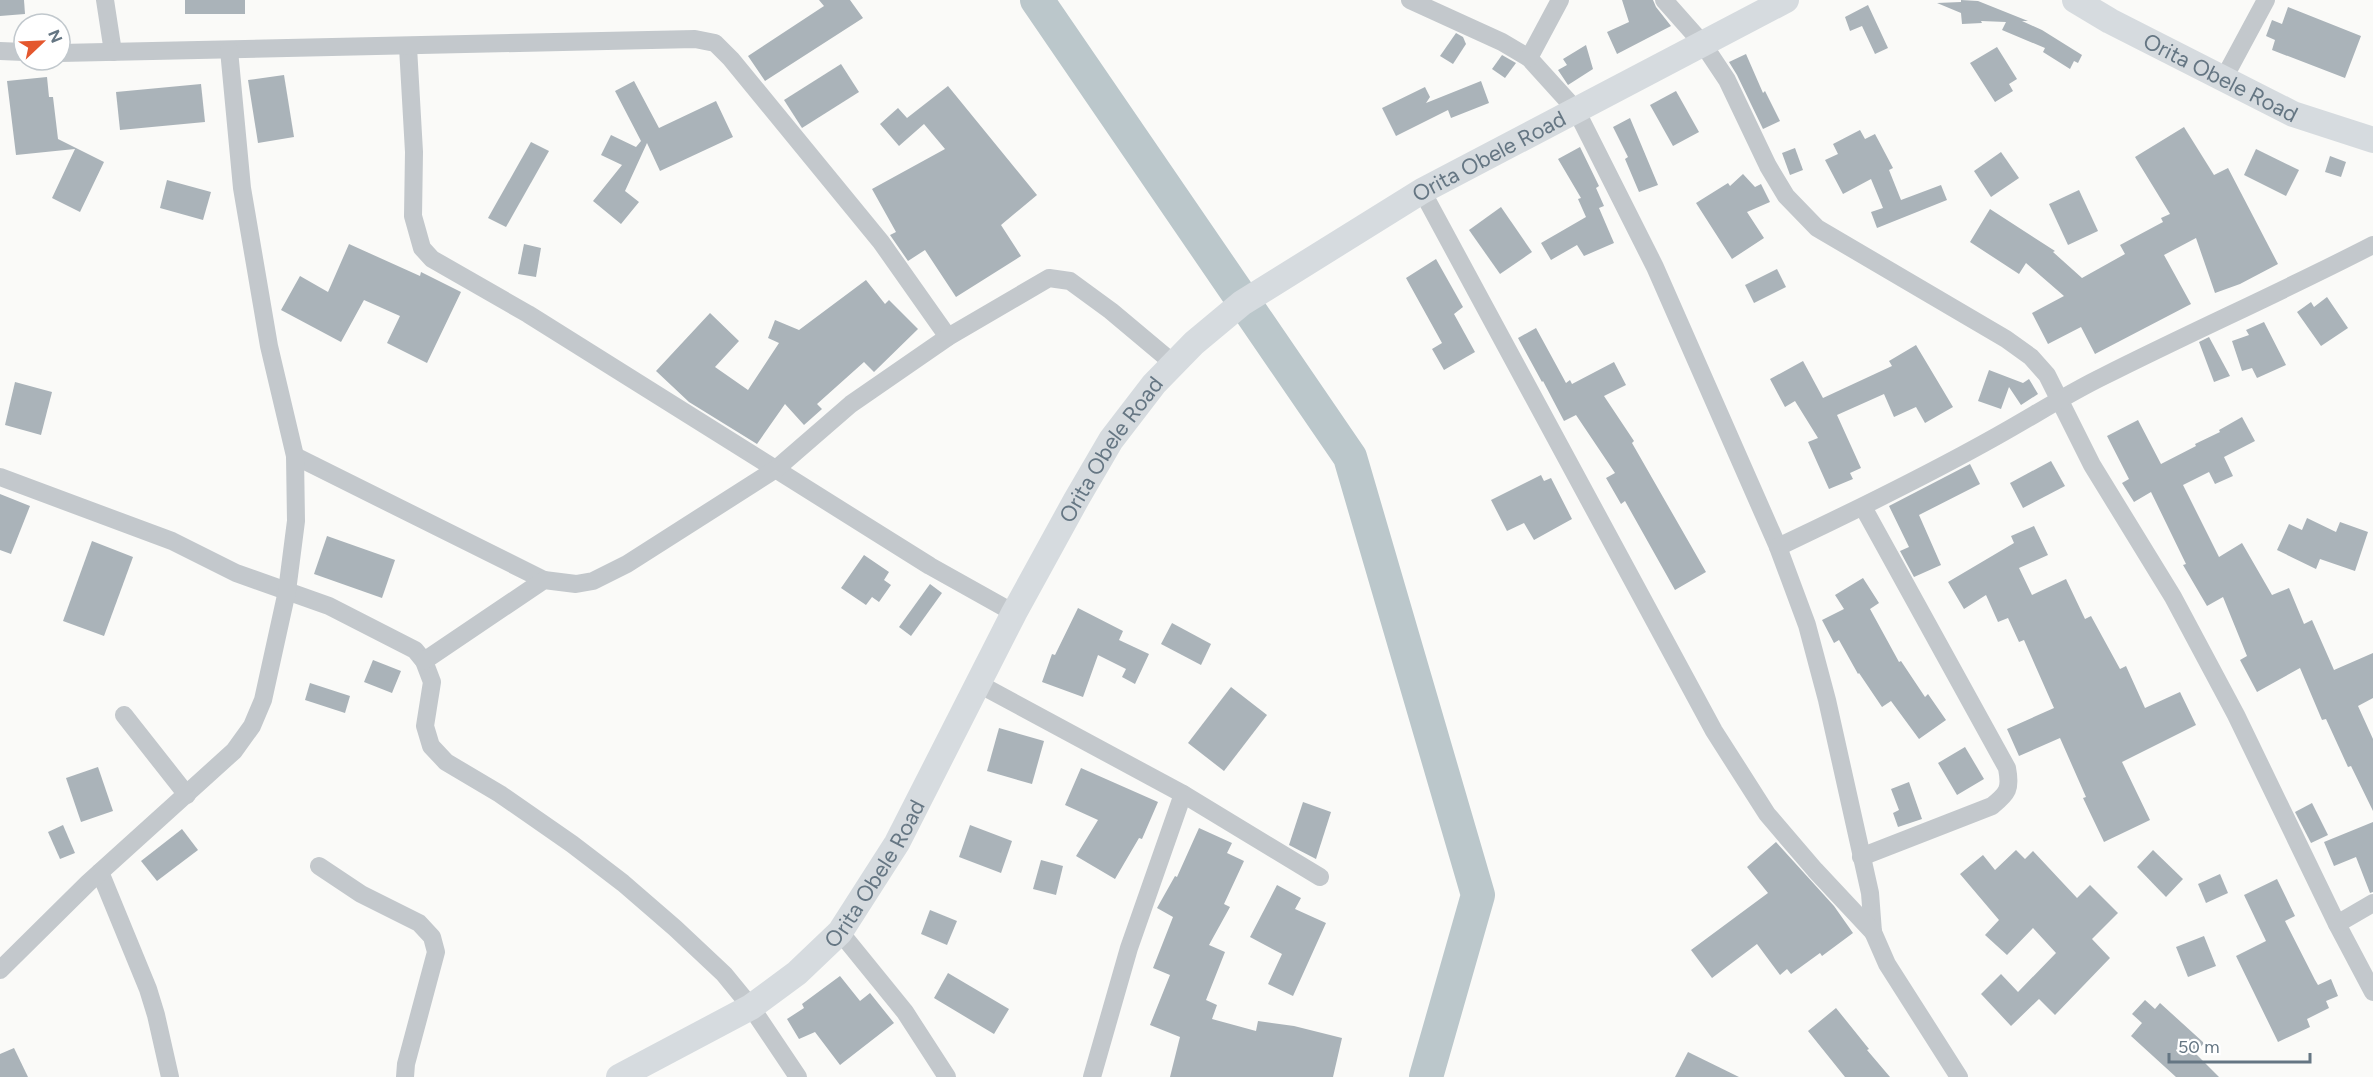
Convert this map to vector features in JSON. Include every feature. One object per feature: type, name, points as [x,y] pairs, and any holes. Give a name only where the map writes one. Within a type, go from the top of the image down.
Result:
[{"type":"main road","name":"Orita Obele Road","points":[[619,1077],[751,1007],[797,973],[840,932],[897,843],[1014,613],[1076,500],[1111,441],[1154,384],[1173,363],[1242,303],[1422,191],[1786,0]]},
{"type":"main road","name":"Orita Obele Road","points":[[2076,0],[2110,21],[2293,114],[2373,140]]},
{"type":"street","points":[[105,0],[113,52]]},
{"type":"street","points":[[1410,0],[1502,42],[1529,58],[1576,110],[1654,267],[1778,547],[1810,636],[1827,699],[1870,893],[1873,932],[1887,964],[1959,1077]]},
{"type":"street","points":[[1529,58],[1560,0]]},
{"type":"street","points":[[1664,0],[1703,44],[1727,80],[1786,196],[1817,228],[2006,339],[2031,357],[2047,375],[2092,465],[2173,597],[2236,715],[2337,924],[2373,992]]},
{"type":"street","points":[[2223,80],[2266,0]]},
{"type":"street","points":[[72,53],[695,39],[715,43],[731,59],[881,242],[948,337]]},
{"type":"street","points":[[408,47],[414,152],[413,216],[422,248],[432,259],[528,314],[930,566],[1014,613]]},
{"type":"street","points":[[0,970],[148,827],[187,795],[234,751],[252,726],[263,700],[286,591],[296,521],[295,456],[268,346],[246,211],[229,50]]},
{"type":"street","points":[[1422,191],[1714,730],[1767,813],[1815,870],[1873,932]]},
{"type":"street","points":[[1778,547],[1863,507],[1997,436],[2058,399],[2373,245]]},
{"type":"street","points":[[295,456],[544,580],[576,584],[593,581],[627,564],[776,469],[851,404],[948,337],[1049,278],[1070,280],[1111,310],[1173,363]]},
{"type":"street","points":[[0,477],[172,542],[236,573],[329,606],[415,650],[424,661],[432,682],[425,726],[431,746],[446,762],[500,794],[572,844],[623,883],[697,948],[724,974],[751,1007],[798,1077]]},
{"type":"street","points":[[1861,857],[1992,806],[2005,796],[2010,783],[2007,768],[1863,507]]},
{"type":"street","points":[[424,661],[544,580]]},
{"type":"street","points":[[979,684],[1183,794],[1320,877]]},
{"type":"street","points":[[124,714],[187,795]]},
{"type":"street","points":[[1092,1077],[1129,948],[1183,794]]},
{"type":"street","points":[[319,866],[361,894],[419,924],[432,937],[436,952],[406,1064],[405,1077]]},
{"type":"street","points":[[100,872],[148,989],[170,1077]]},
{"type":"street","points":[[2337,924],[2373,903]]},
{"type":"street","points":[[840,932],[905,1012],[947,1077]]},
{"type":"building","points":[[0,0],[24,0],[25,12],[12,12],[12,15],[0,16]]},
{"type":"building","points":[[185,0],[245,0],[245,14],[185,14]]},
{"type":"building","points":[[819,0],[850,0],[863,18],[765,81],[748,56],[824,6]]},
{"type":"building","points":[[1622,0],[1653,0],[1671,26],[1617,54],[1607,32],[1629,22]]},
{"type":"building","points":[[1961,0],[1978,1],[2028,21],[2022,21],[2042,30],[2082,55],[2078,63],[2074,61],[2070,69],[2043,52],[2045,48],[2002,30],[2006,22],[1981,21],[1982,23],[1962,24],[1961,13],[1937,3],[1961,2]]},
{"type":"building","points":[[1868,5],[1888,48],[1875,54],[1862,26],[1850,31],[1845,17]]},
{"type":"building","points":[[2288,7],[2361,36],[2345,78],[2272,50],[2275,40],[2266,36],[2272,20],[2282,24]]},
{"type":"building","points":[[1456,33],[1463,37],[1466,44],[1453,64],[1440,56]]},
{"type":"building","points":[[1586,45],[1593,69],[1568,85],[1558,70],[1567,65],[1563,59]]},
{"type":"building","points":[[1997,47],[2017,79],[2009,84],[2013,91],[1995,102],[1970,63]]},
{"type":"building","points":[[1746,54],[1763,93],[1765,91],[1780,121],[1763,129],[1729,62]]},
{"type":"building","points":[[1502,55],[1516,63],[1505,78],[1492,69]]},
{"type":"building","points":[[841,64],[859,92],[802,128],[784,100]]},
{"type":"building","points":[[284,75],[294,137],[258,143],[248,80]]},
{"type":"building","points":[[47,77],[49,97],[53,97],[58,139],[104,162],[80,212],[52,198],[75,149],[16,155],[7,81]]},
{"type":"building","points":[[634,81],[659,128],[716,101],[733,137],[660,171],[647,143],[625,191],[639,202],[621,224],[593,201],[622,165],[601,155],[611,135],[636,147],[641,141],[615,91]]},
{"type":"building","points":[[1481,81],[1489,103],[1451,118],[1448,110],[1396,136],[1382,108],[1425,87],[1430,97],[1426,103]]},
{"type":"building","points":[[201,84],[205,122],[120,130],[116,92]]},
{"type":"building","points":[[948,86],[1037,195],[1001,225],[1021,256],[956,297],[925,250],[908,261],[890,235],[896,232],[872,189],[945,149],[924,124],[899,146],[880,124],[898,108],[907,118]]},
{"type":"building","points":[[1676,91],[1699,132],[1673,146],[1650,105]]},
{"type":"building","points":[[1630,118],[1658,185],[1639,192],[1625,159],[1628,157],[1613,127]]},
{"type":"building","points":[[2184,127],[2214,175],[2228,168],[2278,264],[2240,284],[2215,293],[2196,238],[2164,255],[2191,304],[2095,354],[2081,327],[2048,344],[2032,313],[2064,296],[2026,263],[2019,274],[1970,242],[1990,209],[2055,251],[2053,252],[2082,278],[2125,254],[2120,245],[2163,222],[2161,218],[2170,214],[2135,157]]},
{"type":"building","points":[[1860,130],[1865,139],[1875,134],[1893,168],[1889,170],[1901,200],[1941,185],[1947,200],[1877,228],[1871,212],[1883,208],[1871,179],[1843,194],[1825,160],[1838,154],[1833,144]]},
{"type":"building","points":[[531,142],[549,151],[506,227],[488,218]]},
{"type":"building","points":[[1580,147],[1599,186],[1596,188],[1604,206],[1599,208],[1614,243],[1584,256],[1577,245],[1551,260],[1541,243],[1586,217],[1578,199],[1581,198],[1558,159]]},
{"type":"building","points":[[1795,148],[1803,170],[1790,175],[1782,153]]},
{"type":"building","points":[[2256,149],[2299,170],[2286,196],[2244,175]]},
{"type":"building","points":[[2001,152],[2019,178],[1991,197],[1974,171]]},
{"type":"building","points":[[2330,156],[2346,162],[2341,177],[2325,172]]},
{"type":"building","points":[[1743,174],[1755,187],[1761,184],[1770,202],[1747,212],[1764,238],[1732,259],[1696,203],[1728,183],[1730,186]]},
{"type":"building","points":[[167,180],[211,192],[203,220],[160,208]]},
{"type":"building","points":[[2079,190],[2098,231],[2068,245],[2049,204]]},
{"type":"building","points":[[1501,207],[1532,252],[1500,274],[1469,230]]},
{"type":"building","points":[[349,244],[420,276],[421,272],[461,292],[427,363],[387,343],[400,316],[364,300],[341,342],[281,310],[300,276],[328,292]]},
{"type":"building","points":[[524,244],[541,248],[536,277],[518,274]]},
{"type":"building","points":[[1436,259],[1463,307],[1454,314],[1475,352],[1444,370],[1432,349],[1442,343],[1406,278]]},
{"type":"building","points":[[1777,269],[1786,287],[1754,303],[1745,285]]},
{"type":"building","points":[[866,280],[885,304],[889,300],[918,329],[874,372],[864,362],[817,404],[822,409],[804,425],[785,404],[757,444],[689,402],[656,371],[710,313],[739,341],[715,367],[748,390],[779,343],[768,338],[775,320],[799,330]]},
{"type":"building","points":[[2327,297],[2348,328],[2321,346],[2297,312],[2311,302],[2314,307]]},
{"type":"building","points":[[2264,322],[2286,365],[2257,378],[2252,368],[2242,371],[2232,341],[2249,335],[2246,330]]},
{"type":"building","points":[[1536,328],[1566,383],[1570,380],[1572,384],[1614,362],[1626,385],[1604,396],[1634,441],[1632,443],[1706,572],[1675,590],[1625,501],[1621,504],[1606,478],[1615,473],[1576,415],[1564,421],[1518,338]]},
{"type":"building","points":[[2209,337],[2230,376],[2214,382],[2199,342]]},
{"type":"building","points":[[1916,345],[1953,407],[1925,423],[1916,407],[1894,417],[1884,394],[1837,415],[1861,468],[1850,473],[1853,479],[1829,489],[1808,442],[1818,438],[1795,401],[1785,407],[1770,379],[1803,361],[1823,398],[1892,366],[1889,361]]},
{"type":"building","points":[[1989,370],[2023,383],[2029,379],[2038,394],[2021,405],[2009,387],[2001,409],[1978,401]]},
{"type":"building","points":[[15,382],[52,392],[41,435],[5,425]]},
{"type":"building","points":[[2242,417],[2255,441],[2224,457],[2233,476],[2215,484],[2209,472],[2183,485],[2219,557],[2242,543],[2272,595],[2289,588],[2304,624],[2312,620],[2334,670],[2373,653],[2373,698],[2358,706],[2373,739],[2373,811],[2351,766],[2348,767],[2326,719],[2322,720],[2300,668],[2257,692],[2240,660],[2247,656],[2223,597],[2207,606],[2183,565],[2186,564],[2151,492],[2134,502],[2122,483],[2129,479],[2107,436],[2138,420],[2161,464],[2196,446],[2195,444],[2220,432],[2219,430]]},
{"type":"building","points":[[2051,461],[2065,486],[2023,508],[2010,483]]},
{"type":"building","points":[[1970,464],[1980,484],[1919,515],[1941,565],[1914,577],[1900,551],[1909,547],[1889,506]]},
{"type":"building","points":[[1541,475],[1544,481],[1551,478],[1572,519],[1534,540],[1524,523],[1507,531],[1491,500]]},
{"type":"building","points":[[0,494],[30,506],[11,554],[0,550]]},
{"type":"building","points":[[2307,518],[2336,532],[2340,522],[2368,532],[2355,571],[2320,559],[2316,569],[2277,550],[2289,524],[2302,530]]},
{"type":"building","points":[[2034,526],[2048,555],[2019,568],[2032,595],[2066,579],[2085,619],[2091,616],[2120,669],[2126,666],[2145,708],[2180,692],[2196,725],[2122,762],[2150,820],[2104,842],[2083,798],[2086,797],[2060,738],[2019,756],[2007,729],[2054,708],[2024,640],[2019,642],[2008,618],[1998,622],[1986,595],[1964,609],[1948,582],[2014,543],[2011,536]]},
{"type":"building","points":[[327,536],[395,560],[382,598],[314,574]]},
{"type":"building","points":[[92,541],[133,557],[104,636],[63,621]]},
{"type":"building","points":[[864,555],[889,572],[884,580],[891,585],[879,602],[872,597],[866,605],[841,588]]},
{"type":"building","points":[[1863,578],[1879,603],[1870,609],[1899,662],[1901,661],[1925,697],[1928,694],[1946,720],[1919,739],[1891,701],[1882,707],[1858,674],[1839,640],[1834,643],[1822,620],[1844,609],[1835,595]]},
{"type":"building","points":[[930,584],[942,593],[911,636],[899,627]]},
{"type":"building","points":[[1078,608],[1123,631],[1119,640],[1149,654],[1135,684],[1122,677],[1126,669],[1098,655],[1083,697],[1042,682],[1052,654],[1055,655]]},
{"type":"building","points":[[1172,623],[1211,644],[1201,665],[1161,644]]},
{"type":"building","points":[[373,660],[401,671],[392,693],[364,682]]},
{"type":"building","points":[[310,683],[350,696],[345,713],[305,700]]},
{"type":"building","points":[[1231,687],[1267,715],[1224,771],[1188,743]]},
{"type":"building","points":[[999,728],[1044,741],[1032,784],[987,771]]},
{"type":"building","points":[[1965,747],[1984,779],[1957,795],[1938,763]]},
{"type":"building","points":[[98,767],[113,811],[81,822],[66,778]]},
{"type":"building","points":[[1081,768],[1158,802],[1142,839],[1139,838],[1115,879],[1076,856],[1098,820],[1065,805]]},
{"type":"building","points":[[1909,782],[1922,819],[1898,827],[1893,813],[1899,810],[1891,789]]},
{"type":"building","points":[[1303,802],[1331,812],[1316,859],[1289,845]]},
{"type":"building","points":[[2312,803],[2328,835],[2311,843],[2295,812]]},
{"type":"building","points":[[2373,822],[2373,892],[2370,893],[2356,857],[2334,866],[2324,842]]},
{"type":"building","points":[[63,825],[75,853],[60,859],[48,832]]},
{"type":"building","points":[[970,825],[1012,841],[1001,873],[959,857]]},
{"type":"building","points":[[1199,828],[1232,843],[1227,853],[1244,861],[1224,904],[1230,907],[1209,945],[1225,952],[1206,1000],[1217,1005],[1212,1019],[1256,1031],[1258,1021],[1294,1026],[1342,1038],[1333,1077],[1170,1077],[1180,1037],[1150,1025],[1170,975],[1153,968],[1173,917],[1157,908],[1175,876],[1177,877]]},
{"type":"building","points":[[182,829],[198,850],[157,881],[141,861]]},
{"type":"building","points":[[1776,842],[1834,906],[1853,933],[1822,956],[1820,953],[1791,974],[1787,969],[1780,975],[1757,944],[1712,978],[1691,950],[1768,893],[1747,867]]},
{"type":"building","points":[[2016,850],[2025,859],[2033,851],[2077,898],[2090,885],[2118,913],[2092,939],[2110,958],[2055,1015],[2039,999],[2011,1026],[1981,994],[2001,974],[2018,992],[2056,953],[2033,928],[2007,955],[1985,935],[1999,920],[1960,874],[1983,855],[1995,870]]},
{"type":"building","points":[[2153,850],[2183,879],[2166,897],[2137,867]]},
{"type":"building","points":[[1041,860],[1063,866],[1056,895],[1033,889]]},
{"type":"building","points":[[2220,874],[2228,893],[2206,903],[2198,884]]},
{"type":"building","points":[[2277,879],[2295,916],[2285,921],[2315,980],[2318,985],[2331,979],[2338,996],[2326,1001],[2329,1008],[2307,1019],[2310,1027],[2278,1042],[2236,956],[2266,941],[2244,895]]},
{"type":"building","points":[[1277,885],[1301,898],[1295,909],[1326,923],[1293,996],[1268,984],[1282,954],[1250,937]]},
{"type":"building","points":[[930,910],[957,921],[947,945],[921,934]]},
{"type":"building","points":[[2204,936],[2216,966],[2188,977],[2176,947]]},
{"type":"building","points":[[948,973],[1009,1009],[994,1034],[934,998]]},
{"type":"building","points":[[840,976],[860,1001],[870,993],[894,1023],[840,1065],[815,1032],[799,1039],[787,1019],[804,1008],[802,1004]]},
{"type":"building","points":[[2145,1000],[2155,1009],[2160,1003],[2204,1043],[2195,1053],[2219,1077],[2176,1077],[2131,1036],[2142,1023],[2132,1014]]},
{"type":"building","points":[[1836,1008],[1890,1077],[1845,1077],[1808,1031]]},
{"type":"building","points":[[14,1048],[28,1077],[0,1077],[0,1054]]},
{"type":"building","points":[[1688,1052],[1739,1077],[1675,1077]]},
{"type":"waterway","points":[[1037,0],[1350,457],[1478,895],[1426,1077]]}]
